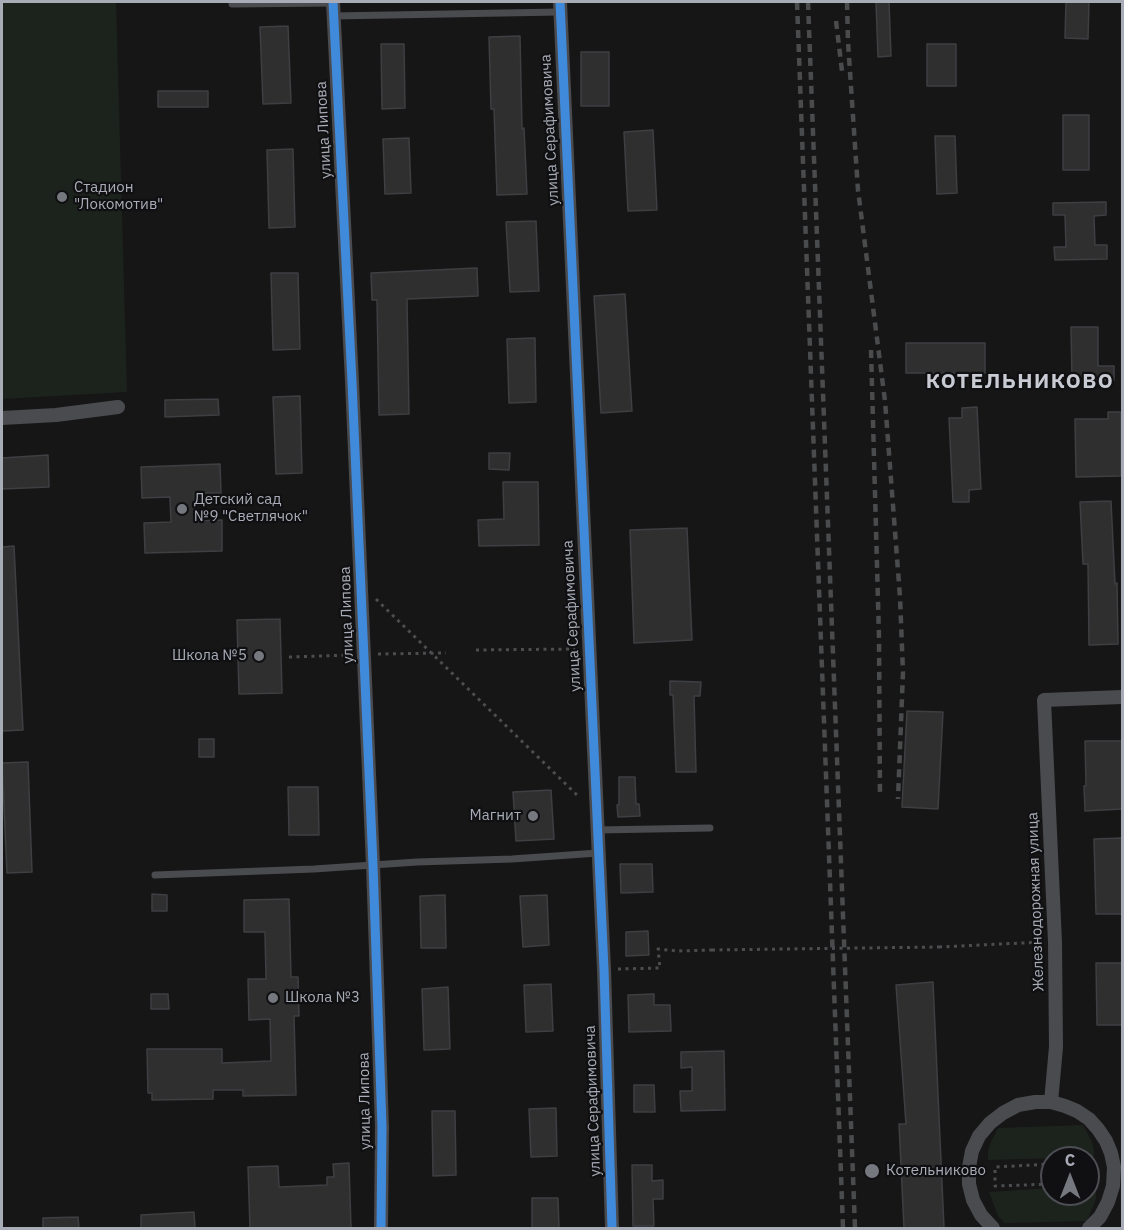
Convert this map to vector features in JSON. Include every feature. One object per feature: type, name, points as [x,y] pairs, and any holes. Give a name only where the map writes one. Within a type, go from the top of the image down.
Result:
[{"type":"street","name":"улица Липова","points":[[333,7],[362,585],[382,1127],[381,1228]]},
{"type":"street","name":"улица Серафимовича","points":[[560,7],[604,969],[612,1228]]},
{"type":"street","points":[[2,418],[56,415],[118,407]]},
{"type":"street","name":"Железнодорожная улица","points":[[1051,1102],[1056,1047],[1055,942],[1044,700],[1122,697]]},
{"type":"street","points":[[993,1228],[981,1215],[971,1192],[969,1167],[972,1151],[979,1136],[990,1123],[1003,1113],[1035,1102],[1051,1102],[1065,1106],[1089,1119],[1106,1141],[1118,1167],[1108,1202],[1100,1217],[1089,1228]]},
{"type":"lane","points":[[232,4],[333,7],[560,7]]},
{"type":"lane","points":[[597,830],[710,828]]},
{"type":"lane","points":[[155,875],[314,869],[598,853]]},
{"type":"path","points":[[362,585],[579,797]]},
{"type":"path","points":[[476,650],[576,649]]},
{"type":"path","points":[[604,969],[660,968],[658,949],[678,951],[1055,942]]},
{"type":"path","points":[[1040,1165],[995,1167],[995,1186],[1040,1184]]},
{"type":"shaded area","name":"Стадион \"Локомотив\"","points":[[2,2],[116,2],[127,392],[2,399]]},
{"type":"shaded area","points":[[1083,1125],[1093,1146],[1040,1146],[1040,1159],[988,1160],[988,1151],[998,1128]]},
{"type":"shaded area","points":[[1040,1189],[1040,1206],[1093,1206],[1087,1221],[1005,1223],[998,1216],[989,1192]]},
{"type":"building","points":[[876,2],[889,2],[891,56],[878,57]]},
{"type":"building","points":[[1066,2],[1089,2],[1088,39],[1065,38]]},
{"type":"building","points":[[288,26],[291,103],[263,104],[260,27]]},
{"type":"building","points":[[520,36],[522,129],[524,128],[527,194],[497,195],[489,37]]},
{"type":"building","points":[[381,44],[404,44],[405,108],[382,109]]},
{"type":"building","points":[[927,44],[956,44],[956,86],[927,86]]},
{"type":"building","points":[[581,52],[609,52],[609,106],[581,106]]},
{"type":"building","points":[[158,91],[208,91],[208,107],[158,107]]},
{"type":"building","points":[[1063,115],[1089,115],[1089,170],[1063,170]]},
{"type":"building","points":[[653,130],[657,210],[628,211],[624,132]]},
{"type":"building","points":[[935,136],[955,136],[957,193],[937,194]]},
{"type":"building","points":[[409,138],[411,193],[385,194],[383,139]]},
{"type":"building","points":[[293,149],[295,227],[269,228],[267,150]]},
{"type":"building","points":[[1106,202],[1106,215],[1094,216],[1095,245],[1107,245],[1107,259],[1055,260],[1054,247],[1066,247],[1065,215],[1053,215],[1053,203]]},
{"type":"building","points":[[536,221],[539,291],[510,292],[506,222]]},
{"type":"building","points":[[477,268],[478,296],[407,299],[409,414],[379,415],[377,300],[372,300],[371,273]]},
{"type":"building","points":[[271,273],[298,273],[300,349],[273,350]]},
{"type":"building","points":[[625,294],[632,411],[601,413],[594,296]]},
{"type":"building","points":[[1071,327],[1098,327],[1098,366],[1114,366],[1114,380],[1072,380]]},
{"type":"building","points":[[535,338],[536,402],[509,403],[507,339]]},
{"type":"building","points":[[906,343],[985,343],[985,373],[906,373]]},
{"type":"building","points":[[300,396],[302,473],[276,474],[273,397]]},
{"type":"building","points":[[218,399],[219,415],[165,417],[165,400]]},
{"type":"building","points":[[977,407],[981,489],[969,490],[969,502],[953,502],[949,418],[962,418],[962,408]]},
{"type":"building","points":[[1108,412],[1121,412],[1121,476],[1076,477],[1075,419],[1108,419]]},
{"type":"building","points":[[489,453],[510,453],[509,470],[489,469]]},
{"type":"building","points":[[48,455],[49,487],[2,489],[2,458]]},
{"type":"building","name":"Детский сад №9 \"Светлячок\"","points":[[220,464],[221,493],[194,493],[195,521],[222,520],[222,551],[145,553],[144,523],[171,522],[170,497],[142,498],[141,467]]},
{"type":"building","points":[[503,482],[538,482],[539,545],[479,546],[478,520],[504,519]]},
{"type":"building","points":[[1111,501],[1115,584],[1117,583],[1118,644],[1089,645],[1088,564],[1083,564],[1080,502]]},
{"type":"building","points":[[687,528],[692,640],[634,643],[630,530]]},
{"type":"building","points":[[14,546],[23,730],[2,731],[2,547]]},
{"type":"building","name":"Школа №5","points":[[280,619],[282,693],[239,694],[237,620]]},
{"type":"building","points":[[670,681],[701,682],[700,696],[694,696],[696,772],[676,772],[673,695],[670,695]]},
{"type":"building","points":[[907,711],[943,712],[938,809],[902,807]]},
{"type":"building","points":[[199,739],[214,739],[214,757],[199,757]]},
{"type":"building","points":[[1085,741],[1122,741],[1122,809],[1085,811]]},
{"type":"building","points":[[28,762],[32,872],[7,873],[2,763]]},
{"type":"building","points":[[619,777],[635,777],[636,804],[639,804],[640,816],[618,817]]},
{"type":"building","points":[[288,787],[318,787],[319,835],[289,835]]},
{"type":"building","name":"Магнит","points":[[551,790],[554,839],[516,841],[513,792]]},
{"type":"building","points":[[1122,838],[1122,914],[1096,914],[1094,839]]},
{"type":"building","points":[[620,864],[652,864],[653,892],[621,893]]},
{"type":"building","points":[[152,894],[167,895],[167,911],[152,911]]},
{"type":"building","points":[[445,895],[446,948],[421,948],[420,896]]},
{"type":"building","points":[[547,895],[549,945],[523,947],[520,896]]},
{"type":"building","name":"Школа №3","points":[[289,899],[291,977],[298,977],[299,1016],[294,1016],[296,1095],[243,1096],[243,1090],[213,1090],[213,1099],[152,1100],[152,1093],[148,1093],[147,1049],[222,1049],[222,1063],[271,1061],[270,1019],[249,1020],[248,979],[266,979],[265,932],[244,932],[244,900]]},
{"type":"building","points":[[648,931],[649,955],[626,956],[626,932]]},
{"type":"building","points":[[1096,963],[1122,963],[1122,1025],[1097,1025]]},
{"type":"building","points":[[933,982],[944,1228],[904,1228],[899,1124],[906,1124],[896,985]]},
{"type":"building","points":[[551,984],[553,1031],[526,1032],[524,985]]},
{"type":"building","points":[[448,987],[450,1049],[424,1050],[422,989]]},
{"type":"building","points":[[151,994],[168,994],[169,1009],[151,1009]]},
{"type":"building","points":[[654,994],[654,1005],[670,1005],[671,1031],[629,1032],[628,995]]},
{"type":"building","points":[[724,1051],[725,1110],[681,1111],[680,1091],[692,1091],[692,1067],[681,1068],[681,1052]]},
{"type":"building","points":[[634,1085],[654,1085],[655,1112],[634,1112]]},
{"type":"building","points":[[556,1108],[557,1156],[531,1157],[529,1109]]},
{"type":"building","points":[[432,1111],[455,1111],[456,1175],[433,1176]]},
{"type":"building","points":[[349,1163],[351,1228],[250,1228],[248,1167],[278,1166],[279,1187],[327,1185],[327,1177],[334,1177],[333,1164]]},
{"type":"building","points":[[632,1165],[652,1165],[652,1181],[663,1180],[663,1199],[653,1199],[654,1226],[633,1226]]},
{"type":"building","points":[[532,1198],[558,1198],[559,1228],[532,1228]]},
{"type":"building","points":[[194,1212],[195,1228],[141,1228],[141,1215]]},
{"type":"building","points":[[78,1217],[79,1228],[43,1228],[43,1218]]},
{"type":"railway","points":[[797,2],[843,1228]]},
{"type":"railway","points":[[808,2],[855,1228]]},
{"type":"railway","points":[[847,2],[858,190],[885,401],[900,597],[903,672],[898,799]]},
{"type":"railway","points":[[836,21],[842,71]]},
{"type":"railway","points":[[871,350],[879,637],[880,797]]},
{"type":"cycle path","points":[[333,2],[373,865],[382,1127],[381,1228]]},
{"type":"cycle path","points":[[560,2],[604,969],[612,1228]]},
{"type":"place","name":"Стадион \"Локомотив\"","points":[[62,197]]},
{"type":"place","name":"Детский сад №9 \"Светлячок\"","points":[[182,509]]},
{"type":"place","name":"Школа №5","points":[[259,656]]},
{"type":"place","name":"Магнит","points":[[533,816]]},
{"type":"place","name":"Школа №3","points":[[273,998]]},
{"type":"place","name":"Котельниково","points":[[872,1171]]},
{"type":"district","name":"КОТЕЛЬНИКОВО","points":[[1020,382]]}]
